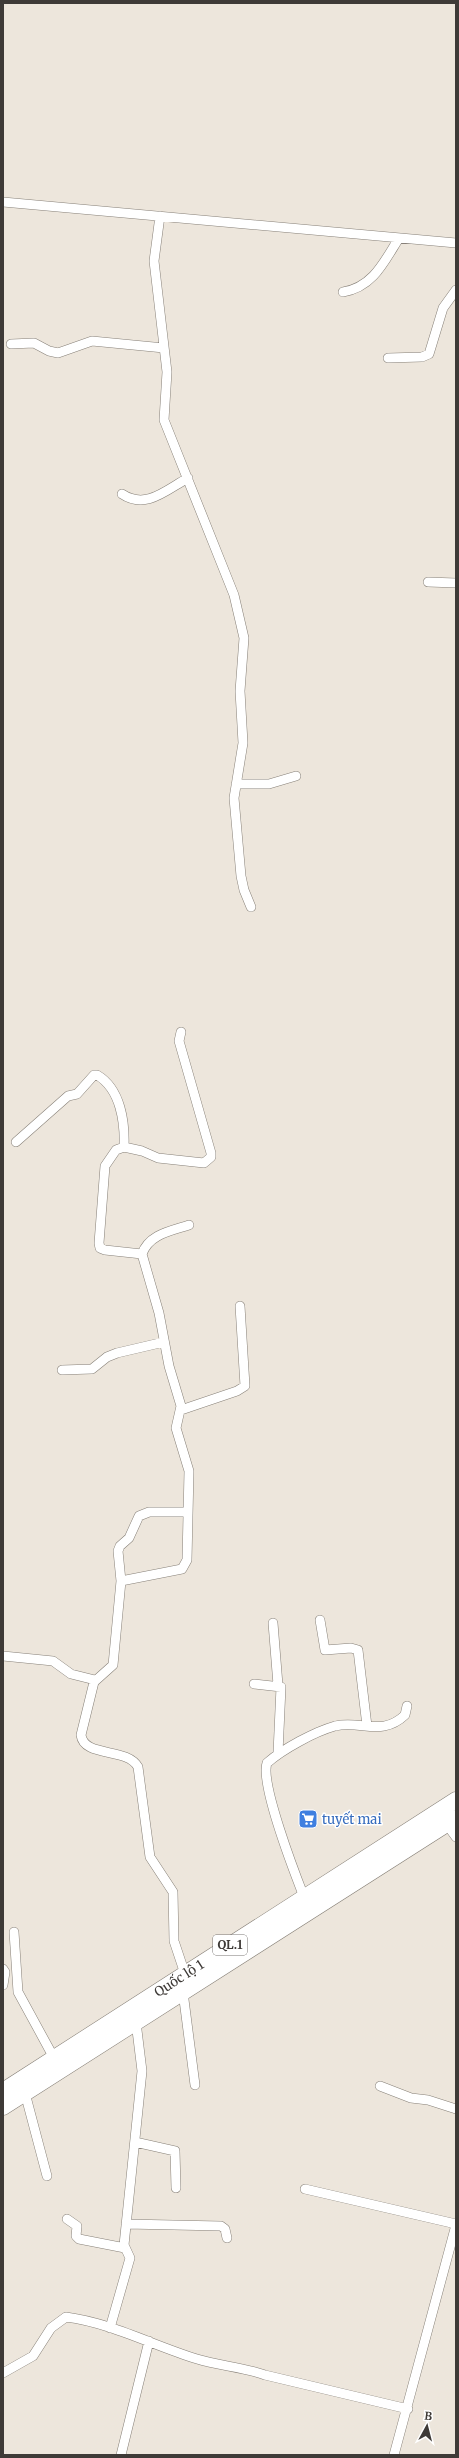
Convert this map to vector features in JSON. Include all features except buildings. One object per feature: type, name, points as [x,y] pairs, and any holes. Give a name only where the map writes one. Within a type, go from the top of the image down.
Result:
[{"type":"highway","name":"Quốc lộ 1","points":[[3,2107],[183,1992],[447,1818],[456,1800]]},
{"type":"highway","name":"Quốc lộ 1","points":[[3,2091],[304,1897],[447,1818]]},
{"type":"street","points":[[10,202],[456,243]]},
{"type":"street","points":[[160,216],[154,261],[167,372],[164,420],[234,595],[242,623],[243,660],[240,691],[243,743],[243,784],[234,798],[241,876],[244,890],[251,907]]},
{"type":"street","points":[[343,292],[355,290],[368,283],[399,238]]},
{"type":"street","points":[[388,358],[422,357],[429,354],[443,308],[456,290]]},
{"type":"street","points":[[11,344],[34,343],[49,351],[58,353],[92,341],[164,348]]},
{"type":"street","points":[[122,494],[131,500],[148,501],[188,478]]},
{"type":"street","points":[[428,582],[456,583]]},
{"type":"street","points":[[243,784],[269,784],[296,776]]},
{"type":"street","points":[[142,1254],[105,1250],[99,1246],[105,1166],[116,1150],[124,1148],[142,1151],[158,1158],[181,1161],[204,1163],[211,1157],[179,1041],[181,1032]]},
{"type":"street","points":[[16,1142],[68,1096],[77,1094],[94,1075],[97,1075],[105,1081],[117,1101],[124,1124],[124,1148]]},
{"type":"street","points":[[121,1581],[184,1568],[187,1560],[189,1470],[176,1428],[181,1410],[180,1401],[164,1342],[159,1313],[142,1254],[145,1245],[153,1238],[189,1225]]},
{"type":"street","points":[[181,1410],[238,1391],[246,1386],[240,1306]]},
{"type":"street","points":[[62,1370],[92,1369],[107,1357],[117,1353],[164,1342]]},
{"type":"street","points":[[185,1974],[174,1941],[173,1892],[150,1857],[138,1767],[132,1758],[97,1750],[87,1745],[82,1738],[95,1680],[113,1665],[121,1581],[118,1551],[129,1538],[139,1516],[149,1512],[188,1512]]},
{"type":"street","points":[[320,1620],[325,1650],[351,1648],[358,1650],[367,1726]]},
{"type":"street","points":[[272,1623],[278,1685],[281,1687],[282,1703],[278,1753]]},
{"type":"street","points":[[3,1656],[52,1661],[71,1674],[95,1680]]},
{"type":"street","points":[[254,1684],[278,1685]]},
{"type":"street","points":[[304,1897],[287,1855],[266,1772],[267,1763],[278,1753],[334,1726],[357,1724],[386,1727],[404,1715],[407,1706]]},
{"type":"street","points":[[447,1818],[456,1837]]},
{"type":"street","points":[[14,1932],[18,1992],[54,2058]]},
{"type":"street","points":[[3,1970],[5,1972],[3,1985]]},
{"type":"street","points":[[183,1992],[195,2085]]},
{"type":"street","points":[[110,2328],[130,2258],[125,2248],[126,2224],[142,2071],[136,2022]]},
{"type":"street","points":[[380,2086],[411,2098],[428,2100],[456,2109]]},
{"type":"street","points":[[25,2093],[47,2176]]},
{"type":"street","points":[[135,2142],[175,2151],[176,2188]]},
{"type":"street","points":[[305,2189],[456,2225],[454,2240],[408,2410],[394,2455]]},
{"type":"street","points":[[66,2219],[76,2226],[76,2236],[79,2239],[125,2248]]},
{"type":"street","points":[[126,2224],[221,2226],[225,2229],[227,2238]]},
{"type":"street","points":[[3,2373],[33,2356],[51,2328],[64,2318],[110,2328],[198,2359],[249,2369],[265,2375],[408,2410]]},
{"type":"street","points":[[121,2455],[149,2341]]},
{"type":"place","name":"tuyết mai","points":[[308,1819]]}]
